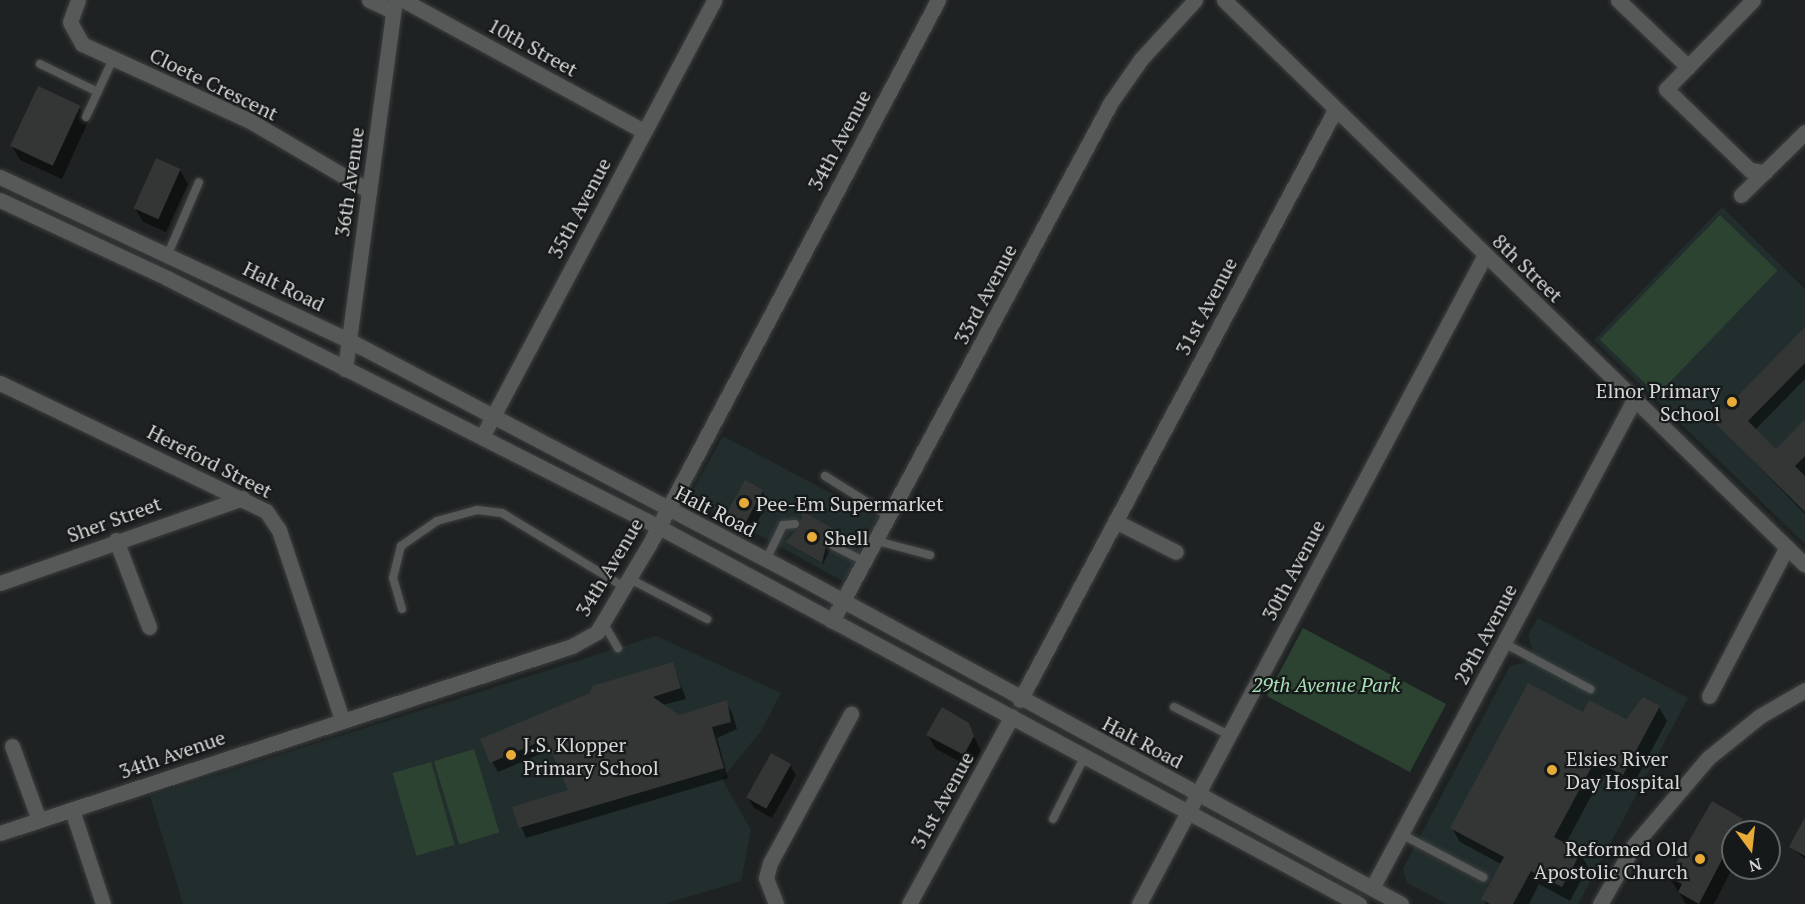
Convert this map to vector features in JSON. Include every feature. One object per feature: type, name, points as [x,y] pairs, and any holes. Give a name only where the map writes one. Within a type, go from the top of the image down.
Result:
[{"type":"street","name":"Cloete Crescent","points":[[78,0],[71,17],[73,33],[113,59],[252,122],[369,191]]},
{"type":"street","points":[[369,0],[397,4]]},
{"type":"street","name":"35th Avenue","points":[[482,437],[714,0]]},
{"type":"street","name":"34th Avenue","points":[[0,833],[342,719],[572,646],[604,624],[658,527],[938,0]]},
{"type":"street","name":"33rd Avenue","points":[[832,621],[890,517],[1111,102],[1195,0]]},
{"type":"street","name":"8th Street","points":[[1224,0],[1634,400],[1803,560]]},
{"type":"street","points":[[1618,0],[1688,67]]},
{"type":"street","points":[[1753,0],[1666,89],[1750,170],[1765,172]]},
{"type":"street","name":"10th Street","points":[[397,4],[643,131]]},
{"type":"street","name":"36th Avenue","points":[[345,369],[397,4]]},
{"type":"street","name":"31st Avenue","points":[[1020,700],[1335,110]]},
{"type":"street","points":[[1741,195],[1805,132]]},
{"type":"street","name":"Halt Road","points":[[0,177],[350,341],[844,601],[1020,700],[1401,904]]},
{"type":"street","name":"Halt Road","points":[[0,200],[482,437],[658,527],[1359,904]]},
{"type":"street","name":"30th Avenue","points":[[1139,904],[1485,255]]},
{"type":"street","name":"Hereford Street","points":[[0,383],[243,498],[266,512],[279,530],[342,719]]},
{"type":"street","name":"29th Avenue","points":[[1372,888],[1634,400]]},
{"type":"street","name":"Sher Street","points":[[0,583],[116,540],[243,498]]},
{"type":"street","points":[[1115,521],[1176,552]]},
{"type":"street","points":[[116,540],[149,627]]},
{"type":"street","points":[[1709,696],[1787,547]]},
{"type":"street","points":[[1600,904],[1634,845],[1701,766],[1753,722],[1805,690]]},
{"type":"street","points":[[776,904],[766,878],[851,714]]},
{"type":"street","name":"31st Avenue","points":[[909,904],[1011,716]]},
{"type":"street","points":[[12,746],[39,820]]},
{"type":"street","points":[[72,810],[103,904]]},
{"type":"lane","points":[[86,117],[113,59]]},
{"type":"lane","points":[[40,64],[98,92]]},
{"type":"lane","points":[[168,254],[199,182]]},
{"type":"lane","points":[[825,476],[890,517]]},
{"type":"lane","points":[[402,609],[394,566],[406,539],[438,521],[485,510],[502,513],[628,583],[707,619]]},
{"type":"lane","points":[[766,560],[783,525],[795,524]]},
{"type":"lane","points":[[877,541],[930,555]]},
{"type":"lane","points":[[832,545],[865,562]]},
{"type":"lane","points":[[604,624],[618,648]]},
{"type":"lane","points":[[1504,643],[1590,689]]},
{"type":"lane","points":[[1174,707],[1229,735]]},
{"type":"lane","points":[[1053,819],[1085,756]]},
{"type":"lane","points":[[1401,834],[1483,877]]},
{"type":"shaded area","name":"Elnor Primary School","points":[[1722,207],[1805,289],[1805,544],[1594,340]]},
{"type":"shaded area","points":[[723,436],[880,519],[849,576],[843,581],[689,497]]},
{"type":"shaded area","name":"Elsies River Day Hospital","points":[[1538,618],[1688,698],[1578,904],[1447,904],[1407,883],[1403,869],[1510,666],[1526,662],[1532,650],[1528,635]]},
{"type":"shaded area","name":"J.S. Klopper Primary School","points":[[656,636],[781,693],[761,731],[722,779],[751,830],[741,881],[664,904],[183,904],[150,796]]},
{"type":"green space","points":[[1720,215],[1778,271],[1657,395],[1600,339]]},
{"type":"green space","name":"29th Avenue Park","points":[[1303,628],[1446,704],[1410,772],[1267,696]]},
{"type":"green space","points":[[474,749],[499,832],[459,844],[434,761]]},
{"type":"green space","points":[[431,762],[455,845],[416,856],[393,773]]},
{"type":"building","points":[[38,86],[81,106],[53,166],[10,146]]},
{"type":"building","points":[[156,158],[181,169],[158,219],[134,208]]},
{"type":"building","points":[[1805,327],[1805,363],[1748,421],[1776,449],[1805,419],[1805,456],[1795,466],[1805,476],[1805,512],[1708,416],[1719,405],[1724,410]]},
{"type":"building","name":"Pee-Em Supermarket","points":[[745,480],[763,490],[743,526],[725,516]]},
{"type":"building","points":[[802,511],[839,532],[827,542],[822,563],[785,542],[800,527]]},
{"type":"building","points":[[673,662],[681,688],[653,697],[679,715],[727,700],[731,722],[712,727],[724,768],[519,828],[512,807],[568,790],[546,739],[490,763],[480,739],[590,693],[592,686]]},
{"type":"building","points":[[1528,683],[1583,712],[1589,700],[1626,719],[1643,697],[1660,706],[1623,775],[1595,761],[1584,781],[1554,837],[1581,852],[1562,887],[1531,871],[1513,904],[1490,904],[1481,899],[1504,857],[1450,828]]},
{"type":"building","points":[[942,707],[969,723],[974,736],[964,755],[926,735]]},
{"type":"building","points":[[771,753],[791,764],[766,809],[746,798]]},
{"type":"building","name":"Reformed Old Apostolic Church","points":[[1712,801],[1743,819],[1721,820],[1721,862],[1699,904],[1678,892],[1682,884],[1668,877]]},
{"type":"building","points":[[1805,817],[1805,856],[1789,847]]},
{"type":"place","name":"Elnor Primary School","points":[[1732,402]]},
{"type":"place","name":"Pee-Em Supermarket","points":[[744,503]]},
{"type":"place","name":"Shell","points":[[812,537]]},
{"type":"place","name":"J.S. Klopper Primary School","points":[[511,755]]},
{"type":"place","name":"Elsies River Day Hospital","points":[[1552,770]]},
{"type":"place","name":"Reformed Old Apostolic Church","points":[[1700,859]]}]
